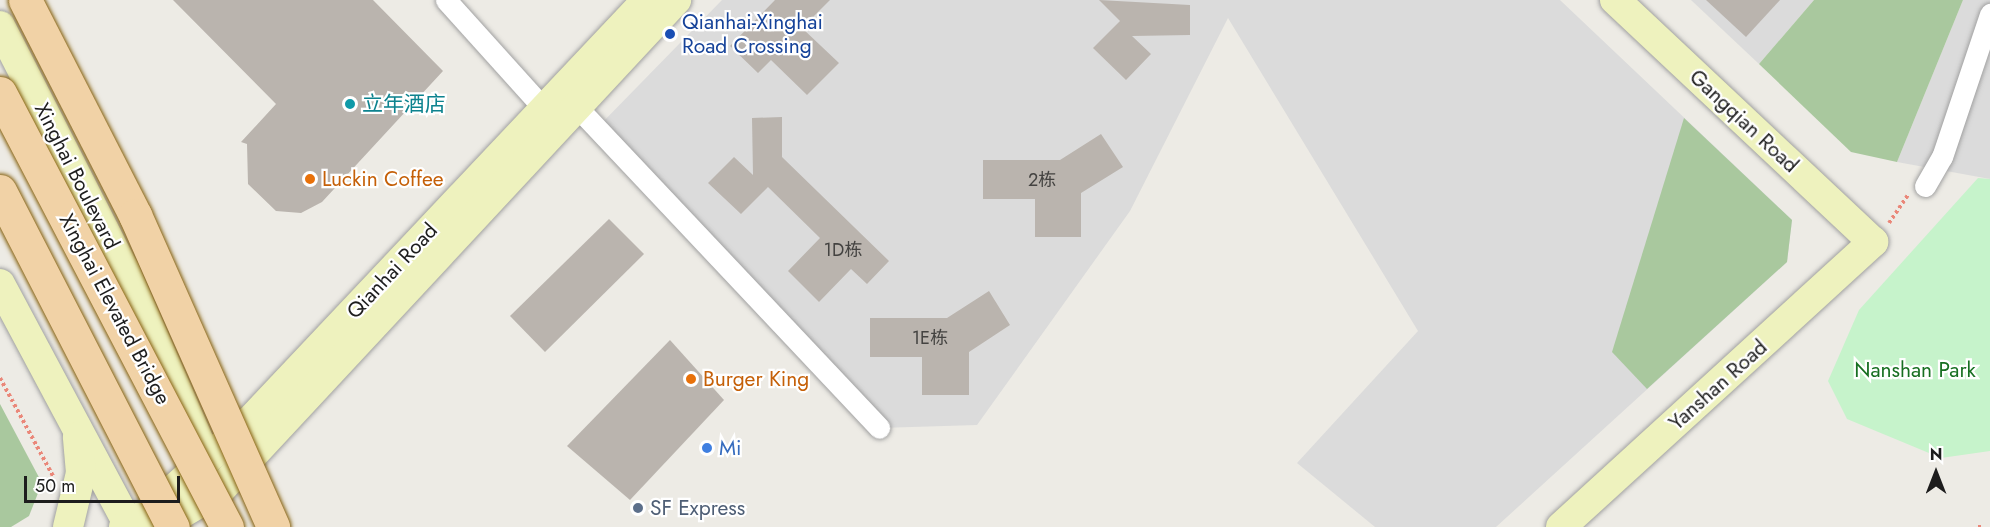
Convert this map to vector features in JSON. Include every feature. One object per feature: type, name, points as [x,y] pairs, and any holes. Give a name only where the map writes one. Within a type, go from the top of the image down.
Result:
[{"type":"main road","points":[[25,0],[135,215],[273,527]]},
{"type":"main road","name":"Xinghai Elevated Bridge","points":[[0,93],[227,527]]},
{"type":"main road","points":[[0,191],[173,527]]},
{"type":"street","points":[[446,0],[544,109]]},
{"type":"street","name":"Qianhai Road","points":[[135,526],[207,461],[647,0]]},
{"type":"street","name":"Qianhai Road","points":[[135,526],[219,491],[676,0]]},
{"type":"street","name":"Gangqian Road","points":[[1615,0],[1873,242]]},
{"type":"street","points":[[1917,190],[1942,157],[1990,14]]},
{"type":"street","name":"Xinghai Boulevard","points":[[0,27],[119,258],[207,461],[233,527]]},
{"type":"street","points":[[576,106],[879,428]]},
{"type":"street","name":"Yanshan Road","points":[[1562,527],[1873,242]]},
{"type":"street","points":[[0,284],[135,526]]},
{"type":"street","points":[[68,527],[81,473],[75,422]]},
{"type":"path","points":[[1873,242],[1917,190]]},
{"type":"path","points":[[0,378],[56,481]]},
{"type":"shaded area","points":[[722,0],[1560,0],[1792,220],[1787,262],[1496,527],[1375,527],[1297,463],[1418,331],[1228,18],[1130,211],[977,425],[879,428],[597,128]]},
{"type":"shaded area","points":[[1691,0],[1814,0],[1759,64]]},
{"type":"shaded area","points":[[1963,0],[1990,0],[1990,179],[1897,162]]},
{"type":"green space","points":[[1814,0],[1963,0],[1897,162],[1851,152],[1759,64]]},
{"type":"green space","points":[[1684,118],[1792,220],[1787,262],[1647,389],[1612,352]]},
{"type":"green space","name":"Nanshan Park","points":[[1978,178],[1990,179],[1990,451],[1941,458],[1847,419],[1828,381],[1859,310]]},
{"type":"green space","points":[[0,404],[42,483],[29,516],[11,527],[0,527]]},
{"type":"building","name":"立年酒店","points":[[173,0],[373,0],[443,71],[322,202],[301,213],[276,211],[248,184],[247,144],[241,142],[276,104]]},
{"type":"building","points":[[775,0],[830,0],[802,28],[839,63],[807,95],[771,60],[758,73],[730,46]]},
{"type":"building","points":[[1099,0],[1190,5],[1190,35],[1132,36],[1151,54],[1126,80],[1093,48],[1120,21]]},
{"type":"building","points":[[1706,0],[1780,0],[1746,37]]},
{"type":"building","points":[[782,117],[782,157],[889,261],[867,284],[851,269],[819,302],[788,271],[820,238],[768,187],[741,214],[708,183],[734,157],[753,175],[752,118]]},
{"type":"building","points":[[1101,134],[1123,167],[1081,193],[1081,237],[1035,237],[1035,199],[983,199],[983,160],[1060,160]]},
{"type":"building","points":[[609,219],[644,254],[545,352],[510,316]]},
{"type":"building","points":[[989,291],[1010,325],[969,352],[969,395],[922,395],[922,357],[870,357],[870,318],[947,318]]},
{"type":"building","points":[[670,340],[724,400],[630,500],[567,446]]},
{"type":"place","name":"Qianhai-Xinghai Road Crossing","points":[[670,34]]},
{"type":"place","name":"立年酒店","points":[[350,104]]},
{"type":"place","name":"Luckin Coffee","points":[[310,179]]},
{"type":"place","name":"Burger King","points":[[691,379]]},
{"type":"place","name":"Mi","points":[[707,448]]},
{"type":"place","name":"SF Express","points":[[638,508]]}]
